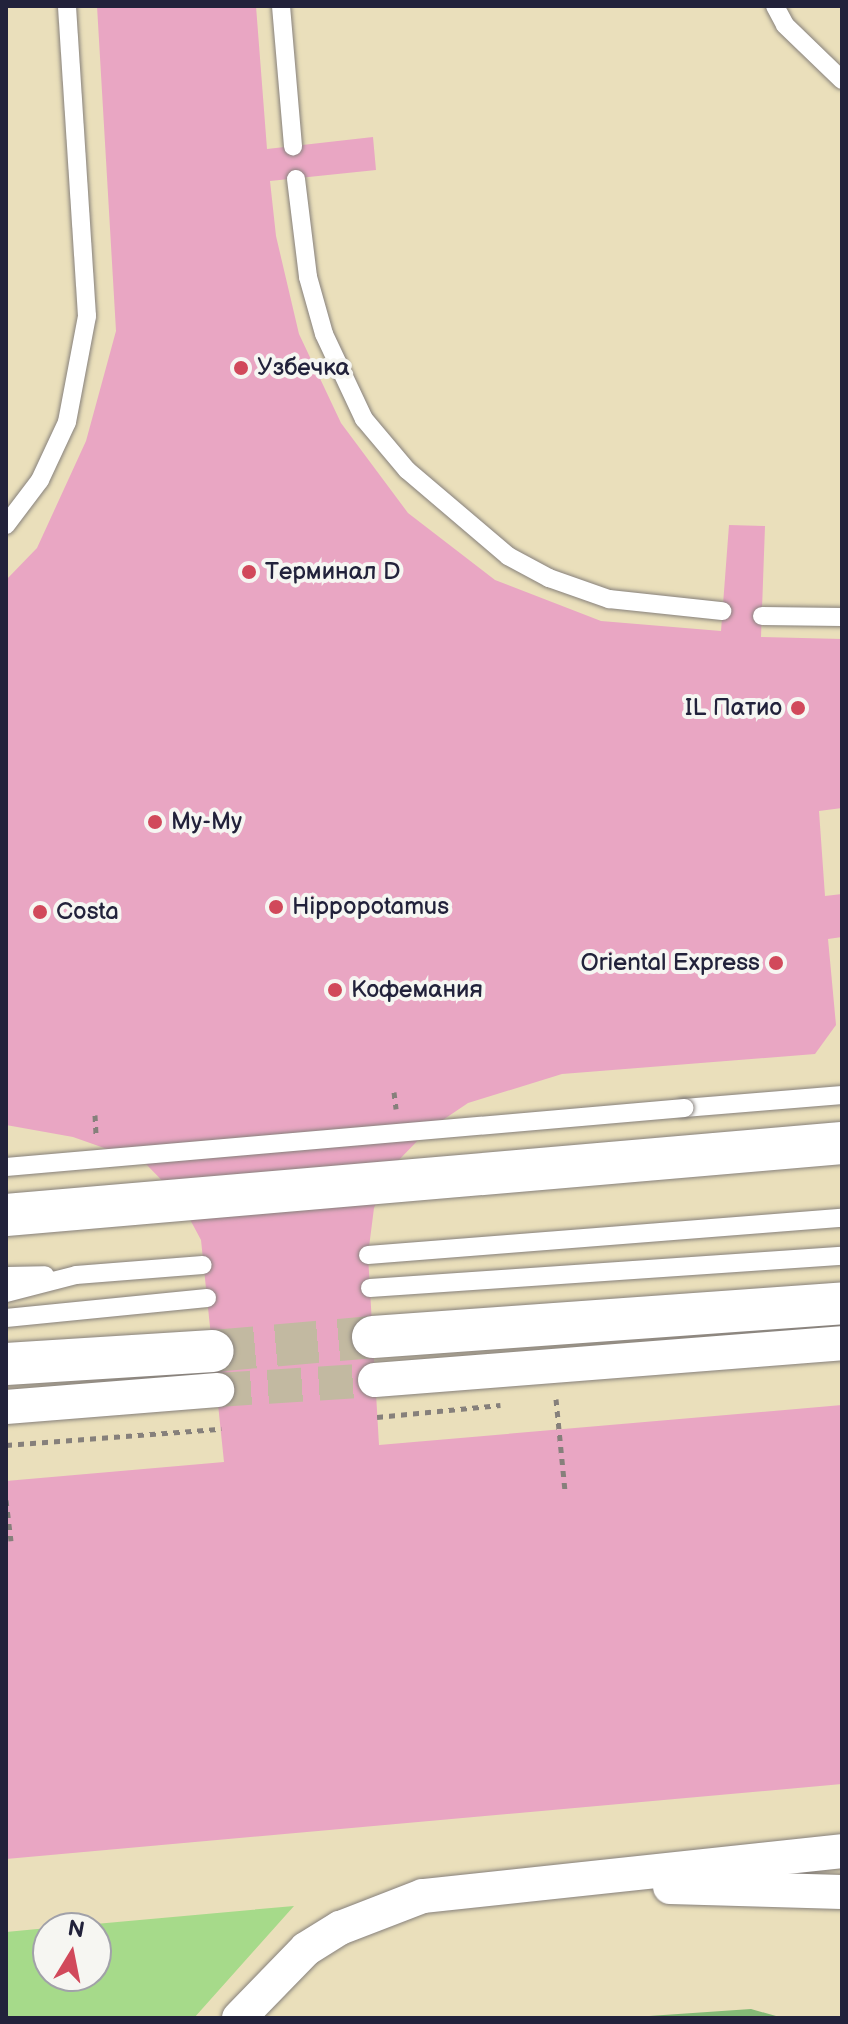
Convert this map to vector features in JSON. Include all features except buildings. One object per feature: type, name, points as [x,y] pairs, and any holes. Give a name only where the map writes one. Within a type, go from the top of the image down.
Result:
[{"type":"street","points":[[6,1215],[842,1143]]},
{"type":"street","points":[[373,1337],[842,1303]]},
{"type":"street","points":[[375,1380],[842,1343]]},
{"type":"street","points":[[6,1364],[215,1371]]},
{"type":"street","points":[[6,1407],[215,1371]]},
{"type":"street","points":[[249,2010],[306,1949],[379,1910],[471,1888],[558,1882],[842,1851]]},
{"type":"street","points":[[558,1882],[842,1892]]},
{"type":"lane","points":[[6,525],[40,480],[67,422],[87,316],[67,6]]},
{"type":"lane","points":[[281,6],[293,146]]},
{"type":"lane","points":[[775,6],[785,25],[842,80]]},
{"type":"lane","points":[[296,179],[308,277],[324,334],[364,419],[407,470],[508,556],[549,578],[609,599],[722,611]]},
{"type":"lane","points":[[762,616],[842,617]]},
{"type":"lane","points":[[6,1167],[842,1095]]},
{"type":"lane","points":[[368,1255],[842,1218]]},
{"type":"lane","points":[[370,1288],[842,1256]]},
{"type":"lane","points":[[6,1276],[76,1275],[203,1265]]},
{"type":"lane","points":[[6,1293],[76,1275]]},
{"type":"lane","points":[[6,1318],[207,1298]]},
{"type":"path","points":[[556,1399],[565,1491]]},
{"type":"path","points":[[6,1445],[221,1429]]},
{"type":"path","points":[[6,1500],[11,1541]]},
{"type":"green space","points":[[294,1906],[194,2018],[6,2018],[6,1932],[32,1930],[32,1992],[112,1992],[112,1922]]},
{"type":"green space","points":[[751,2009],[783,2018],[620,2018]]},
{"type":"tunnel","points":[[213,1351],[373,1337]]},
{"type":"tunnel","points":[[217,1390],[375,1380]]},
{"type":"place","name":"Узбечка","points":[[241,368]]},
{"type":"place","name":"Терминал D","points":[[249,572]]},
{"type":"place","name":"IL Патио","points":[[798,708]]},
{"type":"place","name":"Му-Му","points":[[155,822]]},
{"type":"place","name":"Hippopotamus","points":[[276,907]]},
{"type":"place","name":"Costa","points":[[40,912]]},
{"type":"place","name":"Oriental Express","points":[[776,963]]},
{"type":"place","name":"Кофемания","points":[[335,990]]}]
